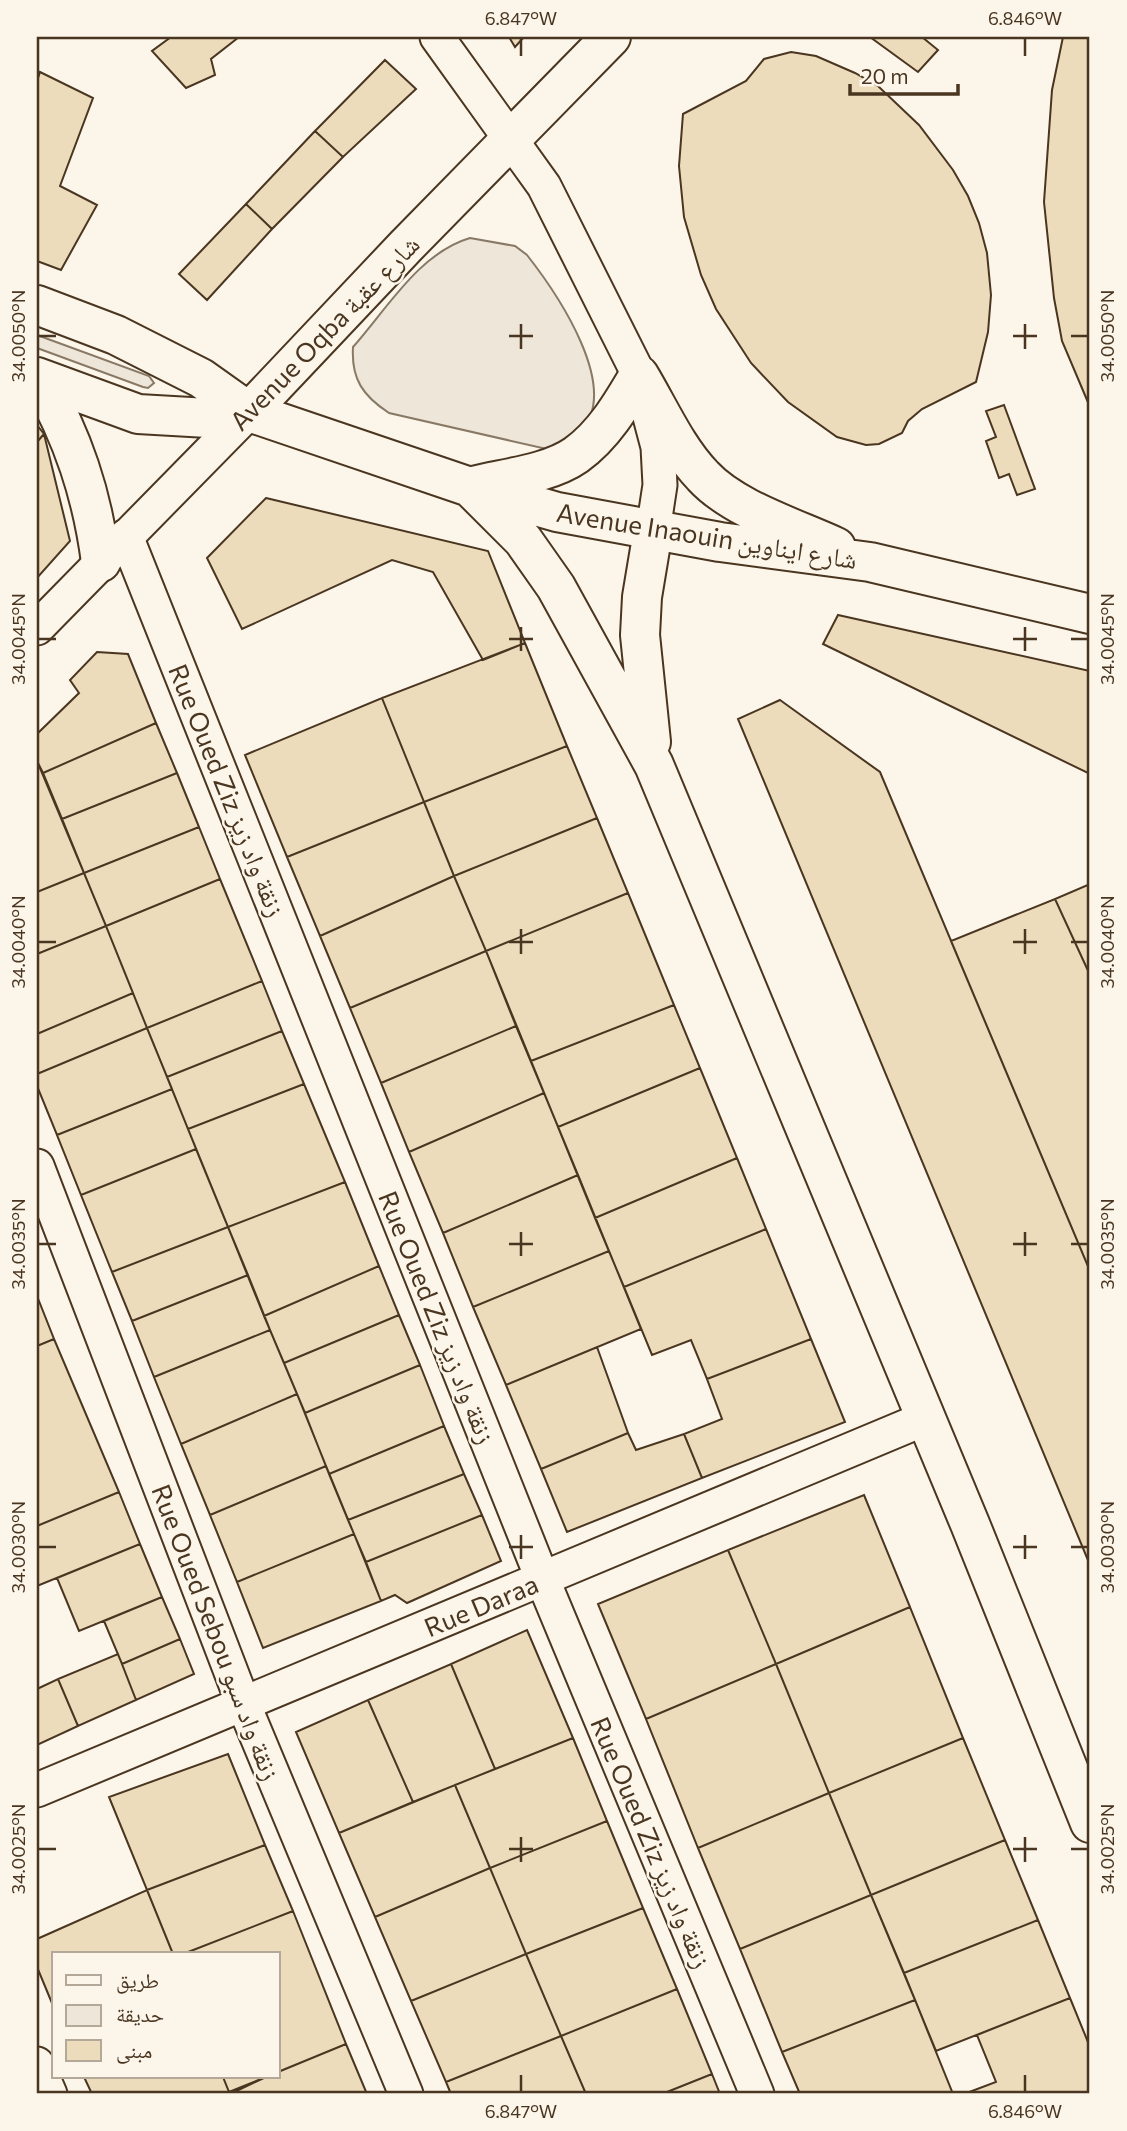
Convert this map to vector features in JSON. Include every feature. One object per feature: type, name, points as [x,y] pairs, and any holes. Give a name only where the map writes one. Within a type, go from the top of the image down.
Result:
[{"type":"street","points":[[437,37],[462,76],[511,137],[544,186],[639,375],[686,454],[703,477],[727,497],[870,562]]},
{"type":"street","name":"Avenue Oqba شارع عقبة","points":[[37,628],[611,37]]},
{"type":"street","points":[[37,305],[116,335],[201,378],[249,412]]},
{"type":"street","points":[[470,486],[545,468],[575,456],[616,414],[639,375]]},
{"type":"street","points":[[639,375],[658,447],[660,485],[642,597],[640,635],[654,765]]},
{"type":"street","points":[[38,378],[138,414],[208,418],[249,412]]},
{"type":"street","points":[[38,378],[74,447],[113,549]]},
{"type":"street","name":"Avenue Inaouin شارع ايناوين","points":[[249,412],[470,486],[557,512],[653,531],[870,562],[1090,614]]},
{"type":"street","points":[[470,486],[523,540],[556,587],[654,765],[924,1419],[970,1524],[1090,1823]]},
{"type":"street","name":"Rue Oued Ziz زنقة واد زيز","points":[[113,549],[757,2094]]},
{"type":"street","name":"Rue Oued Sebou زنقة واد سبو","points":[[37,1166],[243,1703],[406,2094]]},
{"type":"street","name":"Rue Daraa","points":[[37,1790],[924,1419]]},
{"type":"street","points":[[37,2064],[50,2094]]},
{"type":"green space","points":[[470,238],[515,246],[527,255],[554,292],[581,342],[590,368],[594,392],[591,415],[579,433],[551,450],[389,413],[360,386],[354,368],[353,347],[420,269],[452,245]]},
{"type":"green space","points":[[37,335],[149,376],[154,383],[148,388],[143,387],[37,348]]},
{"type":"building","points":[[171,37],[239,37],[211,59],[215,75],[186,88],[152,51]]},
{"type":"building","points":[[509,37],[524,37],[515,47]]},
{"type":"building","points":[[870,37],[922,37],[938,50],[918,72]]},
{"type":"building","points":[[1063,37],[1090,37],[1090,407],[1062,341],[1054,298],[1044,202],[1052,90]]},
{"type":"building","points":[[791,52],[816,56],[878,86],[919,125],[953,170],[968,196],[987,253],[991,295],[988,332],[976,382],[922,409],[908,421],[902,433],[879,444],[866,445],[837,437],[788,402],[751,363],[716,309],[701,275],[684,217],[679,166],[683,114],[746,81],[764,59]]},
{"type":"building","points":[[385,60],[416,89],[343,157],[315,131]]},
{"type":"building","points":[[40,72],[93,98],[60,186],[97,205],[61,270],[37,261],[37,81]]},
{"type":"building","points":[[315,131],[343,157],[272,229],[246,204]]},
{"type":"building","points":[[246,204],[272,229],[207,300],[179,274]]},
{"type":"building","points":[[1004,405],[1035,489],[1017,495],[1009,474],[999,478],[986,441],[996,437],[986,411]]},
{"type":"building","points":[[37,425],[44,434],[37,442]]},
{"type":"building","points":[[44,434],[70,541],[37,578],[37,442]]},
{"type":"building","points":[[266,498],[488,551],[525,643],[483,660],[433,572],[392,560],[242,629],[207,558]]},
{"type":"building","points":[[838,615],[1090,671],[1090,774],[823,644]]},
{"type":"building","points":[[525,643],[567,746],[424,802],[382,698]]},
{"type":"building","points":[[97,652],[128,654],[156,723],[43,773],[37,761],[37,734],[79,693],[70,680]]},
{"type":"building","points":[[382,698],[424,802],[287,857],[245,755]]},
{"type":"building","points":[[780,700],[880,772],[1090,1271],[1090,1565],[738,719]]},
{"type":"building","points":[[156,723],[177,773],[62,819],[43,773]]},
{"type":"building","points":[[567,746],[597,818],[454,876],[424,802]]},
{"type":"building","points":[[37,761],[84,873],[37,892]]},
{"type":"building","points":[[177,773],[199,827],[84,873],[62,819]]},
{"type":"building","points":[[424,802],[454,876],[320,936],[287,857]]},
{"type":"building","points":[[597,818],[628,893],[486,951],[454,876]]},
{"type":"building","points":[[199,827],[220,879],[106,926],[84,873]]},
{"type":"building","points":[[84,873],[106,926],[37,954],[37,892]]},
{"type":"building","points":[[454,876],[486,951],[350,1008],[320,936]]},
{"type":"building","points":[[220,879],[262,981],[147,1028],[106,926]]},
{"type":"building","points":[[1090,884],[1090,975],[1055,899]]},
{"type":"building","points":[[628,893],[674,1005],[531,1061],[486,951]]},
{"type":"building","points":[[1055,899],[1090,975],[1090,1271],[951,941]]},
{"type":"building","points":[[106,926],[133,993],[37,1034],[37,954]]},
{"type":"building","points":[[486,951],[516,1026],[381,1083],[350,1008]]},
{"type":"building","points":[[262,981],[282,1031],[167,1077],[147,1028]]},
{"type":"building","points":[[133,993],[147,1028],[37,1074],[37,1034]]},
{"type":"building","points":[[674,1005],[700,1068],[558,1127],[531,1061]]},
{"type":"building","points":[[516,1026],[544,1093],[409,1152],[381,1083]]},
{"type":"building","points":[[147,1028],[172,1089],[57,1135],[37,1086],[37,1074]]},
{"type":"building","points":[[282,1031],[304,1084],[188,1129],[167,1077]]},
{"type":"building","points":[[700,1068],[737,1158],[595,1218],[558,1127]]},
{"type":"building","points":[[304,1084],[345,1182],[228,1227],[188,1129]]},
{"type":"building","points":[[172,1089],[196,1149],[81,1195],[57,1135]]},
{"type":"building","points":[[544,1093],[578,1175],[443,1233],[409,1152]]},
{"type":"building","points":[[196,1149],[228,1227],[112,1272],[81,1195]]},
{"type":"building","points":[[737,1158],[766,1229],[624,1287],[595,1218]]},
{"type":"building","points":[[578,1175],[609,1251],[473,1307],[443,1233]]},
{"type":"building","points":[[345,1182],[379,1266],[264,1316],[228,1227]]},
{"type":"building","points":[[228,1227],[248,1275],[132,1321],[112,1272]]},
{"type":"building","points":[[766,1229],[811,1339],[707,1379],[691,1340],[652,1355],[624,1287]]},
{"type":"building","points":[[609,1251],[641,1329],[506,1385],[473,1307]]},
{"type":"building","points":[[379,1266],[399,1315],[284,1363],[264,1316]]},
{"type":"building","points":[[248,1275],[270,1330],[154,1377],[132,1321]]},
{"type":"building","points":[[37,1296],[54,1339],[37,1346]]},
{"type":"building","points":[[399,1315],[420,1365],[305,1413],[284,1363]]},
{"type":"building","points":[[270,1330],[297,1394],[181,1444],[154,1377]]},
{"type":"building","points":[[54,1339],[119,1492],[37,1526],[37,1346]]},
{"type":"building","points":[[811,1339],[845,1422],[702,1478],[684,1434],[722,1419],[707,1379]]},
{"type":"building","points":[[597,1347],[628,1433],[541,1469],[506,1385]]},
{"type":"building","points":[[420,1365],[444,1426],[329,1474],[305,1413]]},
{"type":"building","points":[[297,1394],[326,1466],[210,1515],[181,1444]]},
{"type":"building","points":[[444,1426],[464,1474],[348,1520],[329,1474]]},
{"type":"building","points":[[628,1433],[636,1450],[684,1434],[702,1478],[567,1532],[541,1469]]},
{"type":"building","points":[[326,1466],[354,1534],[237,1582],[210,1515]]},
{"type":"building","points":[[464,1474],[482,1515],[366,1562],[348,1520]]},
{"type":"building","points":[[119,1492],[140,1544],[37,1586],[37,1526]]},
{"type":"building","points":[[864,1495],[910,1607],[776,1664],[728,1550]]},
{"type":"building","points":[[482,1515],[501,1561],[407,1603],[395,1595],[381,1601],[366,1562]]},
{"type":"building","points":[[354,1534],[381,1601],[263,1648],[237,1582]]},
{"type":"building","points":[[140,1544],[162,1597],[79,1631],[57,1578]]},
{"type":"building","points":[[728,1550],[776,1664],[646,1719],[598,1604]]},
{"type":"building","points":[[162,1597],[180,1639],[122,1664],[104,1621]]},
{"type":"building","points":[[910,1607],[963,1738],[829,1793],[776,1664]]},
{"type":"building","points":[[527,1630],[573,1738],[495,1769],[451,1664]]},
{"type":"building","points":[[180,1639],[194,1674],[136,1700],[122,1664]]},
{"type":"building","points":[[118,1654],[136,1700],[78,1726],[58,1679]]},
{"type":"building","points":[[451,1664],[495,1769],[413,1802],[368,1700]]},
{"type":"building","points":[[776,1664],[829,1793],[698,1848],[646,1719]]},
{"type":"building","points":[[58,1679],[78,1726],[37,1745],[37,1689]]},
{"type":"building","points":[[368,1700],[413,1802],[339,1833],[296,1732]]},
{"type":"building","points":[[573,1738],[607,1821],[490,1868],[455,1785]]},
{"type":"building","points":[[963,1738],[1005,1840],[871,1895],[829,1793]]},
{"type":"building","points":[[228,1754],[265,1845],[147,1890],[109,1797]]},
{"type":"building","points":[[455,1785],[490,1868],[375,1917],[339,1833]]},
{"type":"building","points":[[829,1793],[871,1895],[740,1949],[698,1848]]},
{"type":"building","points":[[607,1821],[643,1908],[526,1954],[490,1868]]},
{"type":"building","points":[[1005,1840],[1038,1920],[904,1973],[871,1895]]},
{"type":"building","points":[[265,1845],[293,1911],[188,1952],[172,1952],[147,1890]]},
{"type":"building","points":[[490,1868],[526,1954],[411,2001],[375,1917]]},
{"type":"building","points":[[147,1890],[172,1952],[52,1952],[52,2003],[37,1967],[37,1939]]},
{"type":"building","points":[[871,1895],[915,2000],[782,2052],[740,1949]]},
{"type":"building","points":[[643,1908],[677,1989],[561,2036],[526,1954]]},
{"type":"building","points":[[293,1911],[346,2044],[280,2071],[280,1952],[188,1952]]},
{"type":"building","points":[[1038,1920],[1070,1998],[936,2051],[904,1973]]},
{"type":"building","points":[[526,1954],[561,2036],[446,2082],[411,2001]]},
{"type":"building","points":[[677,1989],[712,2074],[662,2094],[586,2094],[561,2036]]},
{"type":"building","points":[[1070,1998],[1090,2047],[1090,2094],[964,2094],[996,2082],[977,2035]]},
{"type":"building","points":[[915,2000],[953,2094],[800,2094],[782,2052]]},
{"type":"building","points":[[561,2036],[586,2094],[451,2094],[446,2082]]},
{"type":"building","points":[[346,2044],[367,2094],[230,2094],[264,2078],[280,2078],[280,2071]]},
{"type":"building","points":[[712,2074],[720,2094],[662,2094]]},
{"type":"building","points":[[84,2078],[223,2078],[229,2092],[92,2094]]},
{"type":"building","points":[[223,2078],[264,2078],[229,2092]]}]
